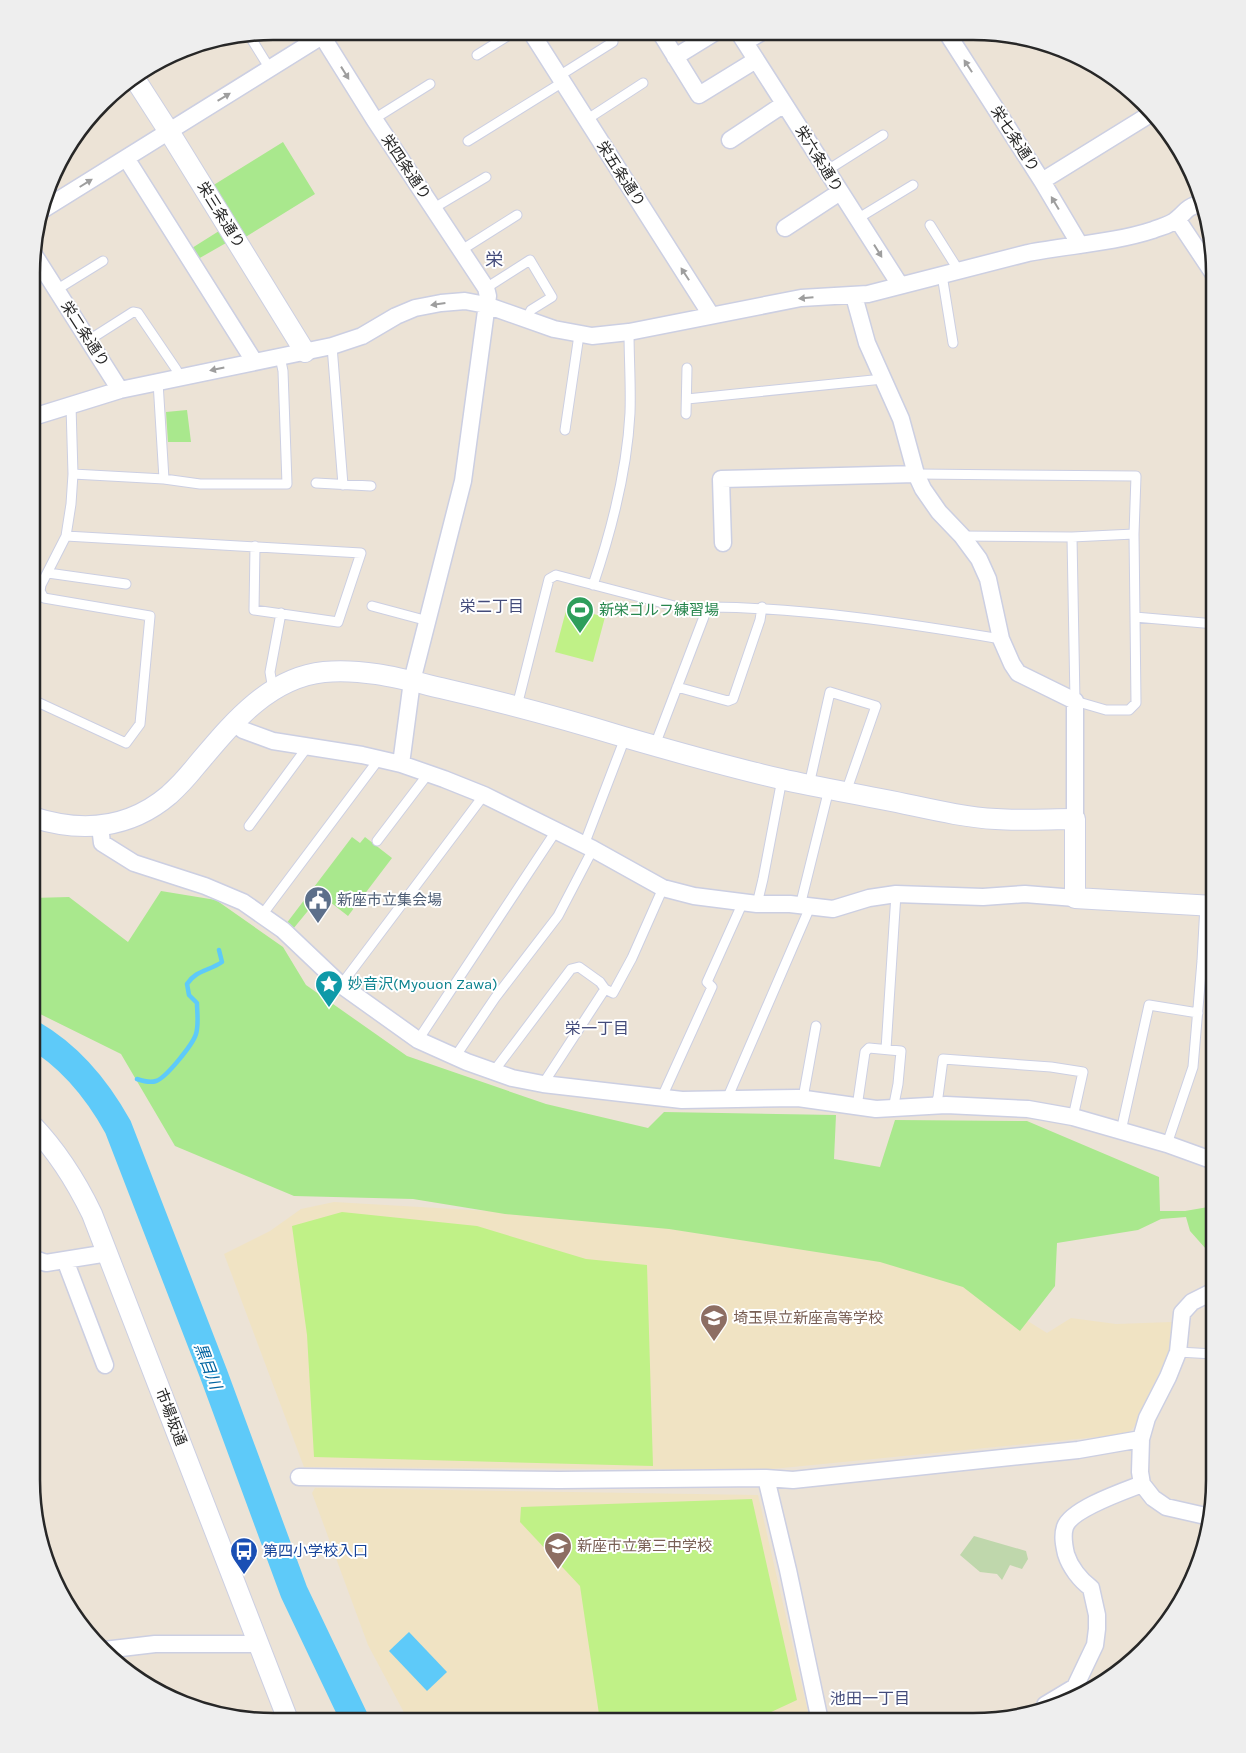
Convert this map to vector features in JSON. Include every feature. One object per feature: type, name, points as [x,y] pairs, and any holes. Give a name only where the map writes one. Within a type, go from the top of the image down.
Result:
[{"type":"street","points":[[50,205],[270,69],[313,40]]},
{"type":"street","name":"栄四条通り","points":[[327,40],[374,119],[434,208],[486,296]]},
{"type":"street","name":"栄五条通り","points":[[536,40],[711,315]]},
{"type":"street","points":[[665,40],[699,95],[756,60]]},
{"type":"street","points":[[675,57],[702,40]]},
{"type":"street","name":"栄六条通り","points":[[744,40],[900,285]]},
{"type":"street","name":"栄七条通り","points":[[951,40],[1042,181],[1080,245]]},
{"type":"street","name":"栄三条通り","points":[[138,83],[305,352]]},
{"type":"street","points":[[730,140],[784,104]]},
{"type":"street","points":[[1042,181],[1146,117]]},
{"type":"street","points":[[126,158],[254,361]]},
{"type":"street","points":[[785,228],[840,192]]},
{"type":"street","points":[[40,415],[120,390],[332,346],[362,336],[396,316],[415,308],[486,296],[526,320],[554,329],[578,335],[592,336],[629,332],[800,298],[854,296],[1028,253],[1150,231],[1177,219],[1190,207],[1196,205]]},
{"type":"street","points":[[1177,219],[1206,262]]},
{"type":"street","name":"栄二条通り","points":[[40,275],[56,290],[120,390]]},
{"type":"street","points":[[401,764],[412,681],[463,481],[486,296]]},
{"type":"street","points":[[854,296],[867,343],[901,419],[916,474],[923,489],[939,512],[962,536],[979,560],[988,579],[1001,639],[1018,673],[1076,701],[1075,898]]},
{"type":"street","points":[[723,543],[721,479],[916,474]]},
{"type":"street","points":[[40,820],[76,827],[100,826],[142,813],[170,794],[234,723],[253,704],[273,690],[289,682],[323,672],[352,672],[387,675],[517,706],[782,779],[837,791],[963,815],[996,819],[1075,820]]},
{"type":"street","points":[[234,723],[243,730],[273,741],[401,764],[484,795],[588,847],[663,888],[694,896],[750,903],[790,904],[833,909],[869,898],[896,894],[983,896],[1025,894],[1206,906]]},
{"type":"street","points":[[100,826],[102,843],[134,863],[212,889],[243,902],[262,914],[283,930],[341,985],[362,1002],[418,1040],[455,1057],[512,1078],[543,1084],[682,1100],[803,1098],[893,1109],[946,1105],[1028,1109],[1073,1117],[1167,1144],[1206,1158]]},
{"type":"street","name":"市場坂通","points":[[40,1135],[59,1155],[80,1190],[108,1254],[285,1713]]},
{"type":"street","points":[[40,1261],[46,1263],[108,1254]]},
{"type":"street","points":[[65,1260],[105,1365]]},
{"type":"street","points":[[1203,1515],[1166,1506],[1153,1498],[1142,1484],[1140,1472],[1141,1439],[1147,1418],[1168,1377],[1178,1352],[1182,1313],[1192,1302],[1206,1295]]},
{"type":"street","points":[[299,1477],[559,1480],[803,1479],[1078,1450],[1141,1439]]},
{"type":"street","points":[[766,1478],[818,1713]]},
{"type":"street","points":[[1084,1685],[1095,1645],[1098,1629],[1097,1615],[1091,1588],[1085,1584],[1068,1561],[1063,1542],[1065,1527],[1073,1515],[1106,1498],[1142,1484]]},
{"type":"street","points":[[112,1649],[155,1644],[259,1644]]},
{"type":"street","points":[[1059,1696],[1074,1687],[1080,1687]]},
{"type":"lane","points":[[477,55],[501,40]]},
{"type":"lane","points":[[253,41],[270,69]]},
{"type":"lane","points":[[468,141],[613,42]]},
{"type":"lane","points":[[374,119],[430,84]]},
{"type":"lane","points":[[586,120],[643,84]]},
{"type":"lane","points":[[826,171],[884,135]]},
{"type":"lane","points":[[434,208],[486,177]]},
{"type":"lane","points":[[858,219],[913,185]]},
{"type":"lane","points":[[460,251],[517,215]]},
{"type":"lane","points":[[930,225],[959,271]]},
{"type":"lane","points":[[486,296],[530,260],[552,297],[531,310],[526,320]]},
{"type":"lane","points":[[56,290],[103,261]]},
{"type":"lane","points":[[942,275],[953,343]]},
{"type":"lane","points":[[89,340],[133,312],[138,313],[180,377]]},
{"type":"lane","points":[[593,585],[610,534],[623,467],[630,413],[629,332]]},
{"type":"lane","points":[[565,430],[578,335]]},
{"type":"lane","points":[[332,346],[343,485]]},
{"type":"lane","points":[[73,474],[164,479],[200,484],[287,484],[283,371],[280,357]]},
{"type":"lane","points":[[686,414],[687,368]]},
{"type":"lane","points":[[687,399],[883,379]]},
{"type":"lane","points":[[158,382],[164,479]]},
{"type":"lane","points":[[40,580],[48,573],[66,536],[73,474],[71,406]]},
{"type":"lane","points":[[916,474],[1136,476],[1134,534],[1136,703],[1129,710],[1106,710],[1076,701],[1072,537]]},
{"type":"lane","points":[[316,484],[371,486]]},
{"type":"lane","points":[[962,536],[1072,537],[1134,534]]},
{"type":"lane","points":[[66,536],[255,546],[361,553],[338,622],[254,610],[255,546]]},
{"type":"lane","points":[[48,573],[126,584]]},
{"type":"lane","points":[[517,706],[549,579],[556,575],[705,614]]},
{"type":"lane","points":[[40,591],[44,598],[150,616],[140,724],[126,743],[40,703]]},
{"type":"lane","points":[[372,606],[428,621]]},
{"type":"lane","points":[[655,745],[705,614],[710,607],[762,608],[920,625],[1001,639]]},
{"type":"lane","points":[[677,687],[728,701],[733,699],[760,620],[762,608]]},
{"type":"lane","points":[[273,690],[270,672],[281,613]]},
{"type":"lane","points":[[1135,617],[1206,623]]},
{"type":"lane","points":[[727,1099],[805,906],[837,791],[876,706],[830,692],[809,785]]},
{"type":"lane","points":[[455,1057],[495,998],[558,916],[588,847],[625,737]]},
{"type":"lane","points":[[249,826],[308,746]]},
{"type":"lane","points":[[262,914],[379,759]]},
{"type":"lane","points":[[377,841],[428,774]]},
{"type":"lane","points":[[662,1098],[712,987],[707,982],[763,879],[782,779]]},
{"type":"lane","points":[[341,985],[484,795]]},
{"type":"lane","points":[[418,1040],[556,831]]},
{"type":"lane","points":[[494,1071],[571,969],[579,968],[600,982],[605,989],[613,993],[632,958],[663,888]]},
{"type":"lane","points":[[886,1050],[896,894]]},
{"type":"lane","points":[[1167,1144],[1194,1067],[1202,961],[1206,934]]},
{"type":"lane","points":[[543,1084],[605,989]]},
{"type":"lane","points":[[1121,1131],[1149,1005],[1198,1013]]},
{"type":"lane","points":[[803,1098],[816,1026]]},
{"type":"lane","points":[[857,1106],[865,1052],[869,1048],[901,1051],[898,1084],[893,1109]]},
{"type":"lane","points":[[935,1106],[943,1059],[1083,1072],[1073,1117]]},
{"type":"lane","points":[[1178,1352],[1206,1354]]},
{"type":"shaded area","name":"埼玉県立新座高等学校","points":[[334,1202],[594,1217],[929,1269],[989,1297],[1047,1333],[1071,1318],[1116,1324],[1172,1322],[1169,1352],[1134,1427],[1127,1434],[762,1470],[304,1467],[224,1254],[270,1231],[301,1209]]},
{"type":"shaded area","name":"新座市立第三中学校","points":[[315,1488],[758,1495],[808,1713],[404,1713],[368,1645],[312,1493]]},
{"type":"green space","points":[[283,142],[315,194],[244,238],[212,186]]},
{"type":"green space","points":[[219,231],[226,243],[198,259],[192,248]]},
{"type":"green space","points":[[187,410],[191,442],[168,442],[166,412]]},
{"type":"green space","name":"新栄ゴルフ練習場","points":[[567,607],[605,617],[593,662],[555,652]]},
{"type":"green space","points":[[352,837],[360,843],[365,837],[392,858],[348,916],[321,895],[293,929],[286,924]]},
{"type":"green space","points":[[161,891],[216,900],[283,947],[306,985],[407,1056],[546,1104],[648,1128],[664,1112],[836,1115],[834,1159],[880,1167],[895,1120],[1027,1121],[1159,1177],[1160,1211],[1185,1211],[1206,1207],[1206,1249],[1190,1231],[1186,1217],[1161,1219],[1138,1230],[1057,1243],[1055,1286],[1020,1331],[963,1287],[880,1262],[669,1229],[505,1214],[413,1199],[294,1196],[175,1146],[121,1054],[40,1014],[40,898],[69,897],[128,942]]},
{"type":"green space","points":[[342,1212],[477,1226],[586,1259],[647,1265],[653,1466],[314,1457],[307,1335],[292,1226]]},
{"type":"green space","points":[[752,1499],[797,1700],[769,1713],[599,1713],[580,1586],[520,1522],[521,1507]]},
{"type":"green space","points":[[974,1536],[1026,1551],[1028,1559],[1022,1569],[1010,1565],[1002,1580],[997,1574],[980,1572],[960,1555]]},
{"type":"water","points":[[409,1632],[447,1672],[427,1691],[389,1651]]},
{"type":"waterway","points":[[137,1079],[151,1082],[160,1079],[179,1060],[194,1039],[198,1022],[197,1003],[189,995],[187,984],[194,976],[222,962],[219,950]]},
{"type":"waterway","name":"黒目川","points":[[40,1039],[59,1052],[81,1074],[92,1087],[118,1127],[214,1375],[294,1592],[352,1713]]},
{"type":"waterway","points":[[104,1101],[111,1097]]},
{"type":"place","name":"新栄ゴルフ練習場","points":[[580,634]]},
{"type":"place","name":"新座市立集会場","points":[[318,924]]},
{"type":"place","name":"妙音沢(Myouon Zawa)","points":[[329,1008]]},
{"type":"place","name":"埼玉県立新座高等学校","points":[[714,1342]]},
{"type":"place","name":"新座市立第三中学校","points":[[558,1570]]},
{"type":"place","name":"第四小学校入口","points":[[244,1575]]},
{"type":"district","name":"栄","points":[[494,260]]},
{"type":"district","name":"栄二丁目","points":[[492,606]]},
{"type":"district","name":"栄一丁目","points":[[597,1028]]},
{"type":"district","name":"池田一丁目","points":[[870,1698]]}]
